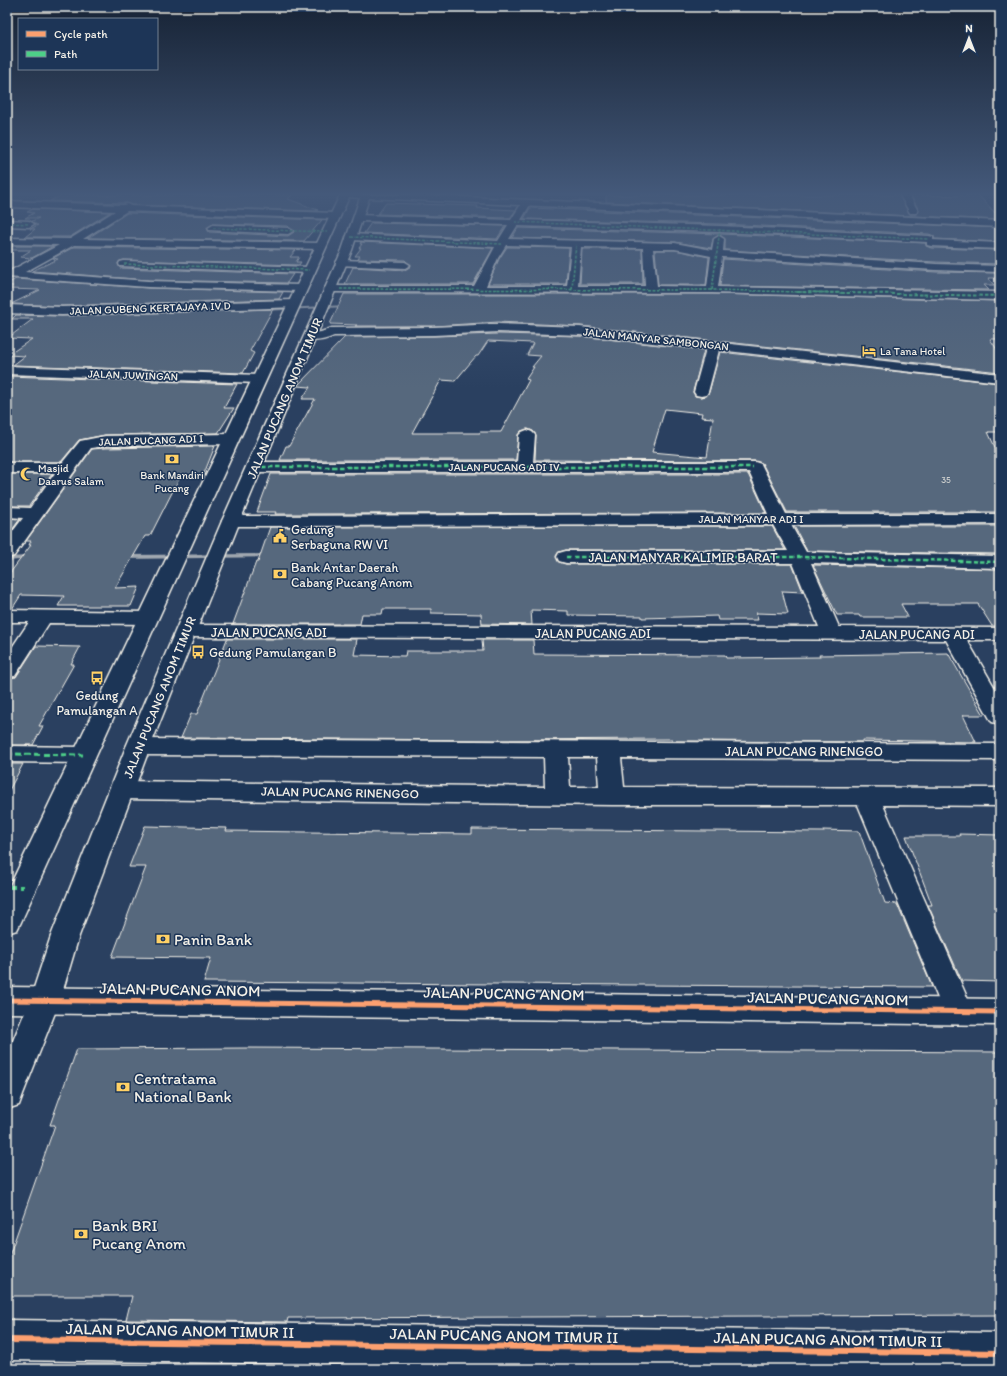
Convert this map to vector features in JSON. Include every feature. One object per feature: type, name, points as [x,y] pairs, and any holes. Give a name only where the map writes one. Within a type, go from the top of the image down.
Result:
[{"type":"street","points":[[11,274],[39,259]]},
{"type":"street","points":[[7,922],[15,887],[83,755],[314,259]]},
{"type":"street","name":"JALAN PUCANG ANOM TIMUR","points":[[7,1094],[45,1000],[65,936],[121,790],[216,556],[341,263],[344,259]]},
{"type":"street","points":[[478,290],[492,259]]},
{"type":"street","points":[[572,289],[575,259]]},
{"type":"street","points":[[649,259],[651,289]]},
{"type":"street","points":[[712,290],[716,259]]},
{"type":"street","points":[[809,259],[1000,269]]},
{"type":"street","points":[[941,259],[958,295]]},
{"type":"street","points":[[341,263],[405,265]]},
{"type":"street","points":[[124,264],[309,270]]},
{"type":"street","points":[[11,274],[148,284],[301,288]]},
{"type":"street","points":[[330,289],[651,289],[1000,296]]},
{"type":"street","name":"JALAN GUBENG KERTAJAYA IV D","points":[[7,309],[62,311],[292,307]]},
{"type":"street","name":"JALAN MANYAR SAMBONGAN","points":[[312,332],[323,336],[332,332],[534,328],[580,331],[1000,378]]},
{"type":"street","points":[[701,392],[714,345]]},
{"type":"street","name":"JALAN JUWINGAN","points":[[7,370],[259,379]]},
{"type":"street","points":[[525,467],[527,435]]},
{"type":"street","name":"JALAN PUCANG ADI I","points":[[9,548],[82,448],[91,443],[112,441],[230,439]]},
{"type":"street","name":"JALAN PUCANG ADI IV","points":[[255,467],[753,467],[756,468],[779,519]]},
{"type":"street","points":[[7,468],[67,468]]},
{"type":"street","points":[[7,512],[35,513]]},
{"type":"street","points":[[779,519],[799,555],[832,634]]},
{"type":"street","name":"JALAN MANYAR ADI I","points":[[231,521],[1000,519]]},
{"type":"street","name":"JALAN MANYAR KALIMIR BARAT","points":[[566,557],[799,555],[1000,562]]},
{"type":"street","points":[[7,616],[147,618]]},
{"type":"street","points":[[7,671],[43,616]]},
{"type":"street","name":"JALAN PUCANG ADI","points":[[186,631],[1000,634]]},
{"type":"street","points":[[953,634],[1000,717]]},
{"type":"street","name":"JALAN PUCANG RINENGGO","points":[[138,748],[1000,752]]},
{"type":"street","points":[[556,750],[558,795]]},
{"type":"street","points":[[608,751],[612,796]]},
{"type":"street","points":[[7,754],[83,755]]},
{"type":"street","name":"JALAN PUCANG RINENGGO","points":[[121,790],[612,796],[1000,797]]},
{"type":"street","points":[[867,796],[958,1011]]},
{"type":"street","name":"JALAN PUCANG ANOM","points":[[7,1000],[1000,1012]]},
{"type":"street","name":"JALAN PUCANG ANOM TIMUR II","points":[[7,1340],[1000,1353]]},
{"type":"building","points":[[58,259],[298,259],[296,262],[301,262],[299,265],[124,260],[118,263],[120,268],[293,274],[287,283],[148,280],[32,271]]},
{"type":"building","points":[[368,259],[487,259],[473,284],[345,284],[353,267],[405,270],[411,266],[405,260]]},
{"type":"building","points":[[499,259],[568,259],[566,284],[488,284]]},
{"type":"building","points":[[581,259],[642,259],[643,284],[580,284]]},
{"type":"building","points":[[656,259],[709,259],[706,285],[658,285]]},
{"type":"building","points":[[723,259],[936,272],[1000,273],[1000,278],[988,278],[994,285],[984,285],[989,290],[720,286]]},
{"type":"building","points":[[887,259],[1000,259],[1000,264]]},
{"type":"building","points":[[16,279],[148,288],[283,292],[279,299],[62,306],[11,304],[40,290],[8,289],[13,286],[7,284]]},
{"type":"building","points":[[344,294],[712,294],[1000,301],[1000,339],[990,339],[1000,354],[1000,372],[580,326],[498,322],[434,326],[355,326],[357,325],[330,324]]},
{"type":"building","points":[[273,309],[250,351],[254,353],[243,373],[13,365],[25,356],[8,355],[32,339],[8,338],[33,319],[12,319],[16,315],[62,316]]},
{"type":"building","points":[[498,334],[580,336],[704,350],[693,392],[695,396],[701,397],[706,396],[709,392],[720,352],[1000,383],[1000,432],[988,432],[1000,458],[1000,512],[787,512],[762,463],[755,461],[535,460],[536,435],[533,431],[528,429],[521,431],[518,435],[516,460],[280,460],[286,446],[289,446],[315,399],[302,399],[310,387],[297,386],[345,337]],"holes":[[[488,341],[533,343],[527,355],[541,356],[532,367],[534,367],[526,379],[529,380],[501,432],[412,433],[441,380],[455,381],[476,356],[478,356]],[[665,409],[702,413],[701,417],[713,418],[707,457],[652,452]]]},
{"type":"building","points":[[7,376],[237,384],[224,408],[234,408],[218,433],[105,435],[79,440],[61,462],[7,462]]},
{"type":"building","points":[[215,446],[203,476],[180,477],[150,536],[145,536],[115,588],[139,587],[131,606],[58,606],[64,596],[21,595],[12,609],[7,609],[7,577],[31,545],[29,545],[31,541],[26,541],[92,449]]},
{"type":"building","points":[[7,474],[52,474],[29,506],[7,506]]},
{"type":"building","points":[[271,474],[748,474],[766,513],[275,514],[276,512],[257,512]]},
{"type":"building","points":[[7,518],[20,519],[7,537]]},
{"type":"building","points":[[772,526],[785,550],[566,550],[559,552],[556,556],[559,562],[566,564],[792,564],[803,592],[782,591],[788,614],[756,613],[758,620],[718,620],[717,616],[642,618],[642,616],[568,615],[568,611],[531,610],[532,625],[482,624],[481,614],[431,613],[431,609],[383,609],[382,614],[362,614],[360,624],[233,624],[256,562],[258,562],[270,527]]},
{"type":"building","points":[[794,526],[1000,526],[1000,554],[807,551]]},
{"type":"building","points":[[813,565],[1000,569],[1000,626],[992,626],[978,604],[901,604],[908,617],[860,617],[859,615],[837,615]]},
{"type":"building","points":[[227,639],[357,639],[354,655],[405,656],[406,651],[483,651],[482,640],[533,640],[534,654],[725,655],[726,658],[948,653],[984,715],[963,715],[976,742],[863,740],[863,742],[672,741],[672,739],[492,740],[181,738],[191,714],[197,714]]},
{"type":"building","points":[[36,646],[80,647],[71,664],[74,664],[39,726],[43,726],[33,745],[7,745],[7,678],[16,677]]},
{"type":"building","points":[[7,764],[23,764],[7,794]]},
{"type":"building","points":[[145,826],[227,828],[226,831],[472,834],[472,829],[859,831],[885,903],[897,904],[932,987],[204,982],[211,958],[112,957],[146,867],[129,867]]},
{"type":"building","points":[[959,834],[1000,835],[1000,982],[962,981],[928,905],[932,905],[906,836],[960,836]]},
{"type":"building","points":[[247,1048],[1000,1052],[1000,1315],[288,1318],[287,1322],[126,1320],[132,1296],[7,1296],[7,1262],[55,1125],[50,1125],[77,1049]]},
{"type":"waterway","points":[[549,295],[582,292]]},
{"type":"waterway","points":[[686,293],[730,295]]},
{"type":"waterway","points":[[752,295],[804,295]]},
{"type":"waterway","points":[[263,310],[346,306]]},
{"type":"waterway","points":[[169,311],[215,312]]},
{"type":"waterway","points":[[123,557],[269,556]]},
{"type":"waterway","points":[[7,559],[29,558]]},
{"type":"marked path","points":[[572,289],[575,259]]},
{"type":"marked path","points":[[712,290],[716,259]]},
{"type":"marked path","points":[[124,264],[309,270]]},
{"type":"marked path","points":[[340,289],[712,290],[1000,296]]},
{"type":"marked path","points":[[255,467],[753,467]]},
{"type":"marked path","points":[[566,557],[800,557],[1000,562]]},
{"type":"marked path","points":[[7,754],[83,755]]},
{"type":"marked path","points":[[7,887],[23,887]]},
{"type":"cycle path","points":[[7,1000],[1000,1012]]},
{"type":"cycle path","points":[[7,1340],[1000,1353]]},
{"type":"place","name":"La Tana Hotel","points":[[869,351]]},
{"type":"place","name":"Bank Mandiri Pucang","points":[[172,459]]},
{"type":"place","name":"Masjid Daarus Salam","points":[[27,474]]},
{"type":"place","name":"Gedung Serbaguna RW VI","points":[[280,536]]},
{"type":"place","name":"Bank Antar Daerah Cabang Pucang Anom","points":[[280,574]]},
{"type":"place","name":"Gedung Pamulangan B","points":[[198,652]]},
{"type":"place","name":"Gedung Pamulangan A","points":[[97,678]]},
{"type":"place","name":"Panin Bank","points":[[163,939]]},
{"type":"place","name":"Centratama National Bank","points":[[123,1087]]},
{"type":"place","name":"Bank BRI Pucang Anom","points":[[81,1234]]}]
